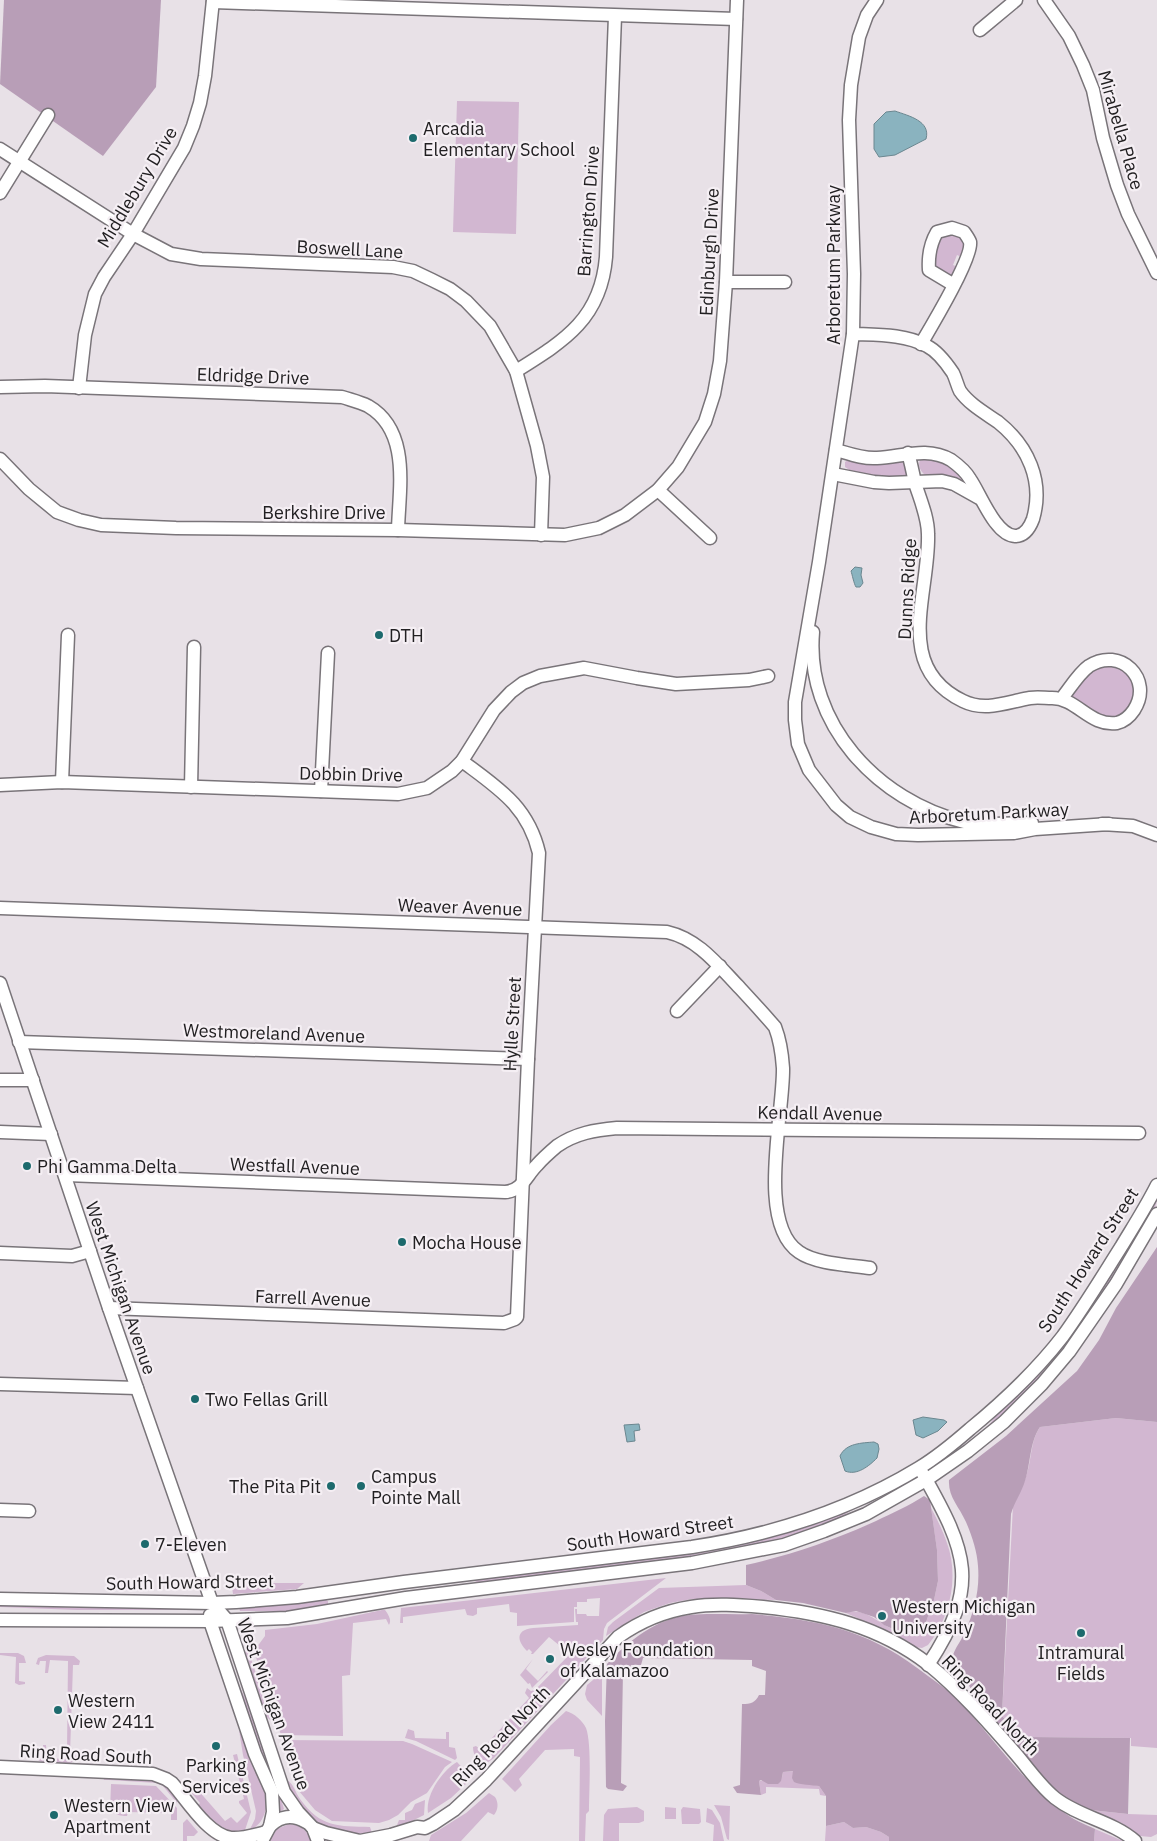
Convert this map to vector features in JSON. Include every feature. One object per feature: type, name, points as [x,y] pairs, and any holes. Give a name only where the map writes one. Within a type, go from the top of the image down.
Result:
[{"type":"street","name":"Edinburgh Drive","points":[[658,490],[678,467],[704,422],[714,394],[720,361],[726,282],[737,0]]},
{"type":"street","name":"Arboretum Parkway","points":[[877,0],[867,15],[859,37],[854,67],[849,120],[854,274],[853,334],[820,562],[795,702],[798,744],[809,770],[836,805],[850,817],[870,827],[896,834],[1014,833],[1109,824]]},
{"type":"street","points":[[980,30],[1016,0]]},
{"type":"street","name":"Mirabella Place","points":[[1044,0],[1069,36],[1083,65],[1093,90],[1103,138],[1117,185],[1128,214],[1157,273]]},
{"type":"street","points":[[213,1],[736,19]]},
{"type":"street","name":"Middlebury Drive","points":[[79,388],[85,335],[96,294],[104,277],[133,234],[184,148],[193,126],[205,76],[213,1]]},
{"type":"street","name":"Barrington Drive","points":[[516,371],[567,337],[587,313],[602,282],[606,257],[616,16]]},
{"type":"street","points":[[0,193],[48,115]]},
{"type":"street","name":"Boswell Lane","points":[[0,149],[133,234],[171,254],[185,258],[393,267],[413,271],[450,290],[480,314],[490,326],[516,371],[537,446],[543,477],[541,535]]},
{"type":"street","points":[[726,282],[784,282]]},
{"type":"street","points":[[921,344],[954,285]]},
{"type":"street","points":[[836,450],[864,458],[878,458],[908,453],[941,455],[952,461],[970,478],[979,498],[1003,531],[1010,535],[1018,536],[1031,525],[1036,506],[1036,487],[1031,467],[1022,446],[960,391],[953,374],[942,359],[928,346],[898,337],[853,334]]},
{"type":"street","name":"Eldridge Drive","points":[[0,387],[45,386],[342,397],[368,406],[386,423],[397,444],[400,471],[398,530]]},
{"type":"street","name":"Dunns Ridge","points":[[908,453],[928,534],[918,635],[923,660],[939,686],[964,702],[990,707],[1031,698],[1062,698]]},
{"type":"street","name":"Berkshire Drive","points":[[0,459],[29,489],[57,512],[101,525],[176,528],[398,530],[541,535],[573,534],[599,528],[625,515],[658,490]]},
{"type":"street","points":[[833,474],[874,482],[902,484],[942,481],[954,484],[979,498]]},
{"type":"street","points":[[658,490],[710,538]]},
{"type":"street","name":"Arboretum Parkway","points":[[820,562],[812,644],[816,676],[825,706],[838,732],[853,755],[874,776],[918,806],[966,822],[1109,824],[1133,826],[1157,835]]},
{"type":"street","points":[[62,782],[68,635]]},
{"type":"street","points":[[191,787],[194,647]]},
{"type":"street","points":[[320,791],[328,653]]},
{"type":"street","points":[[1102,660],[1121,662],[1133,671],[1140,686],[1139,702],[1130,716],[1118,722],[1103,723],[1089,717],[1062,698],[1088,667],[1102,660]]},
{"type":"street","name":"Dobbin Drive","points":[[0,785],[62,782],[398,794],[420,791],[444,778],[462,760],[494,710],[511,692],[523,683],[540,676],[584,668],[676,684],[749,680],[768,676]]},
{"type":"street","name":"Hylle Street","points":[[462,760],[504,792],[524,816],[531,829],[539,853],[522,1185],[519,1305],[515,1319]]},
{"type":"street","name":"Weaver Avenue","points":[[0,908],[667,932],[676,934],[695,944],[720,966],[775,1027],[781,1048],[783,1070],[777,1130],[777,1214],[783,1233],[801,1254],[870,1268]]},
{"type":"street","points":[[677,1011],[720,966]]},
{"type":"street","name":"West Michigan Avenue","points":[[0,983],[66,1175],[109,1308],[212,1603],[227,1620],[284,1792],[310,1826],[318,1841]]},
{"type":"street","name":"Westmoreland Avenue","points":[[20,1042],[528,1059]]},
{"type":"street","points":[[0,1080],[32,1080]]},
{"type":"street","name":"Kendall Avenue","points":[[522,1185],[529,1173],[545,1156],[570,1138],[583,1133],[617,1128],[1139,1133]]},
{"type":"street","points":[[0,1132],[51,1134]]},
{"type":"street","name":"Westfall Avenue","points":[[66,1175],[505,1192],[514,1190],[522,1185]]},
{"type":"street","name":"South Howard Street","points":[[0,1599],[212,1603],[297,1597],[734,1541],[779,1529],[827,1512],[869,1494],[919,1468],[995,1408],[1030,1374],[1062,1336],[1093,1293],[1157,1185]]},
{"type":"street","name":"South Howard Street","points":[[0,1620],[210,1621],[288,1618],[406,1598],[692,1563],[784,1545],[824,1531],[866,1514],[926,1480],[997,1428],[1042,1384],[1069,1352],[1116,1284],[1157,1214]]},
{"type":"street","points":[[1116,1284],[1157,1226]]},
{"type":"street","points":[[0,1253],[72,1256],[90,1251]]},
{"type":"street","name":"Farrell Avenue","points":[[109,1308],[504,1323],[515,1319]]},
{"type":"street","points":[[0,1384],[117,1389],[137,1388]]},
{"type":"street","points":[[919,1468],[953,1531],[962,1562],[963,1575],[959,1604],[951,1626],[928,1665]]},
{"type":"street","points":[[0,1510],[29,1511]]},
{"type":"street","points":[[334,1592],[337,1610]]},
{"type":"street","name":"West Michigan Avenue","points":[[212,1603],[210,1621],[255,1754],[272,1792],[274,1807],[262,1834]]},
{"type":"street","name":"Ring Road North","points":[[310,1826],[360,1841],[391,1835],[417,1827],[425,1828],[454,1810],[486,1780],[618,1637],[646,1621],[669,1612],[692,1607],[739,1605],[821,1614],[875,1633],[900,1646],[928,1665],[986,1720],[1054,1798],[1075,1811],[1118,1830],[1135,1841]]},
{"type":"street","name":"Ring Road South","points":[[0,1767],[159,1775],[172,1783],[208,1825],[208,1829],[223,1839],[262,1834],[278,1819],[289,1817],[299,1818],[310,1826]]},
{"type":"shaded area","points":[[4,0],[161,0],[156,87],[103,156],[0,84]]},
{"type":"shaded area","points":[[457,101],[519,102],[516,234],[453,232]]},
{"type":"shaded area","points":[[948,232],[965,238],[964,258],[957,255],[953,265],[960,268],[952,276],[935,267],[934,262],[934,252],[938,243]]},
{"type":"shaded area","points":[[921,458],[944,461],[971,486],[957,479],[925,475],[919,463]]},
{"type":"shaded area","points":[[904,459],[907,476],[902,478],[888,478],[851,471],[845,467],[845,462],[848,460]]},
{"type":"shaded area","points":[[1100,665],[1122,667],[1134,683],[1135,690],[1130,704],[1126,710],[1114,717],[1096,714],[1073,697],[1079,684]]},
{"type":"shaded area","points":[[1157,1197],[1154,1211],[1146,1225],[1093,1311],[1060,1355],[1010,1409],[992,1425],[956,1452],[986,1429],[998,1413],[1017,1395]]},
{"type":"shaded area","points":[[1157,1247],[1157,1422],[1116,1418],[1040,1427],[1032,1447],[1024,1484],[1011,1514],[1002,1716],[1025,1741],[1029,1737],[1130,1738],[1128,1814],[1081,1809],[1053,1790],[978,1701],[964,1677],[950,1665],[949,1662],[952,1662],[955,1651],[971,1618],[977,1593],[978,1575],[974,1544],[966,1522],[952,1497],[949,1480],[1006,1436],[1077,1371],[1099,1340],[1116,1308]]},
{"type":"shaded area","name":"Intramural Fields","points":[[1116,1418],[1157,1422],[1157,1748],[1131,1746],[1131,1738],[1029,1737],[1025,1742],[1002,1716],[1013,1506],[1026,1476],[1034,1441],[1040,1427]]},
{"type":"shaded area","points":[[924,1496],[930,1500],[937,1550],[938,1581],[926,1622],[923,1628],[915,1635],[902,1633],[884,1625],[874,1617],[856,1611],[846,1613],[803,1603],[776,1600],[746,1585],[746,1565],[796,1552],[844,1534],[876,1521]]},
{"type":"shaded area","points":[[860,1505],[838,1519],[795,1535],[764,1544],[711,1555],[480,1583],[471,1580],[740,1544],[764,1539]]},
{"type":"shaded area","points":[[931,1508],[940,1525],[951,1556],[952,1582],[951,1596],[942,1622],[928,1645],[922,1648],[914,1647],[880,1628],[846,1613],[861,1612],[902,1633],[926,1622],[938,1581],[937,1550]]},
{"type":"shaded area","points":[[666,1578],[607,1623],[604,1629],[603,1640],[494,1758],[487,1763],[481,1762],[477,1758],[473,1747],[476,1746],[481,1750],[529,1698],[525,1693],[527,1688],[531,1691],[535,1690],[570,1654],[549,1637],[531,1654],[532,1652],[529,1649],[527,1651],[521,1643],[520,1636],[523,1631],[533,1628],[578,1625],[575,1609],[577,1609],[577,1614],[599,1616],[600,1598],[587,1599],[587,1602],[577,1602],[577,1607],[574,1607],[574,1622],[517,1626],[517,1613],[510,1612],[509,1604],[477,1608],[477,1614],[473,1616],[467,1615],[465,1609],[403,1617],[403,1623],[400,1623],[401,1608]]},
{"type":"shaded area","points":[[248,1583],[304,1583],[297,1589],[233,1594],[232,1587],[234,1585]]},
{"type":"shaded area","points":[[746,1585],[776,1600],[692,1599],[670,1603],[644,1612],[606,1636],[608,1627],[613,1622],[659,1588]]},
{"type":"shaded area","points":[[328,1601],[328,1606],[297,1611],[240,1611],[239,1608]]},
{"type":"shaded area","points":[[0,1604],[81,1608],[184,1606],[184,1610],[77,1610],[0,1607]]},
{"type":"shaded area","points":[[385,1610],[388,1615],[389,1625],[386,1619],[353,1623],[350,1675],[342,1676],[343,1736],[281,1735],[254,1651],[265,1636],[265,1630],[317,1624]]},
{"type":"shaded area","points":[[752,1614],[801,1620],[845,1630],[887,1648],[907,1661],[955,1697],[1019,1771],[1047,1799],[1078,1821],[1095,1829],[1094,1841],[889,1841],[889,1837],[881,1832],[866,1827],[853,1828],[844,1822],[826,1826],[826,1796],[819,1786],[794,1782],[792,1778],[793,1771],[783,1772],[781,1781],[778,1784],[768,1784],[761,1780],[759,1781],[761,1795],[737,1793],[733,1787],[740,1785],[742,1704],[748,1704],[756,1700],[759,1695],[765,1695],[766,1671],[752,1666],[752,1660],[643,1658],[641,1665],[631,1665],[629,1671],[623,1671],[621,1783],[627,1786],[623,1791],[608,1789],[606,1787],[605,1721],[607,1664],[634,1639],[666,1621],[690,1615]]},
{"type":"shaded area","points":[[245,1651],[249,1652],[271,1721],[266,1716]]},
{"type":"shaded area","points":[[0,1653],[18,1653],[24,1656],[26,1663],[19,1663],[19,1681],[25,1682],[25,1684],[19,1685],[15,1683],[16,1657],[0,1655]]},
{"type":"shaded area","points":[[46,1655],[74,1656],[80,1661],[79,1665],[73,1665],[70,1754],[78,1756],[73,1762],[62,1764],[48,1763],[42,1762],[34,1756],[35,1753],[43,1753],[43,1745],[46,1745],[47,1758],[65,1759],[67,1751],[68,1661],[50,1660],[48,1673],[45,1673],[46,1661],[40,1661],[39,1665],[36,1664],[38,1658]]},
{"type":"shaded area","points":[[533,1659],[526,1669],[538,1681],[548,1672],[532,1688],[530,1683],[528,1684],[520,1675]]},
{"type":"shaded area","points":[[600,1674],[602,1676],[602,1716],[587,1700],[585,1694],[587,1685]]},
{"type":"shaded area","points":[[237,1684],[252,1714],[269,1761],[284,1809],[279,1812],[277,1792],[256,1742]]},
{"type":"shaded area","points":[[566,1711],[580,1720],[586,1728],[588,1735],[590,1756],[589,1811],[586,1814],[585,1841],[579,1841],[580,1757],[574,1756],[574,1749],[545,1750],[519,1779],[522,1785],[515,1792],[502,1779]]},
{"type":"shaded area","points":[[408,1729],[414,1731],[415,1738],[446,1739],[446,1732],[449,1732],[449,1747],[455,1748],[457,1758],[455,1760],[416,1741],[405,1738]]},
{"type":"shaded area","points":[[239,1730],[265,1791],[268,1808],[266,1808],[260,1822],[249,1831],[255,1819],[256,1811]]},
{"type":"shaded area","points":[[282,1740],[403,1741],[452,1762],[445,1767],[427,1793],[411,1802],[398,1815],[389,1820],[379,1823],[332,1821],[315,1810],[299,1791]]},
{"type":"shaded area","points":[[237,1754],[251,1812],[244,1833],[236,1834],[223,1830],[212,1822],[198,1805],[200,1803],[190,1791],[200,1781],[202,1784],[197,1789],[225,1821],[231,1817],[237,1823],[247,1813],[239,1803],[239,1801],[244,1799],[233,1755]]},
{"type":"shaded area","points":[[457,1762],[468,1774],[468,1782],[451,1798],[428,1813],[429,1799],[432,1791],[440,1777]]},
{"type":"shaded area","points":[[794,1771],[804,1783],[819,1786],[826,1796],[820,1795],[819,1789],[766,1787],[766,1793],[761,1795],[759,1781],[782,1777],[783,1772]]},
{"type":"shaded area","points":[[103,1777],[155,1780],[167,1786],[177,1799],[177,1803],[163,1786],[157,1783],[104,1780]]},
{"type":"shaded area","points":[[287,1780],[308,1808],[323,1820],[331,1824],[370,1827],[372,1833],[348,1834],[337,1832],[318,1823],[302,1808]]},
{"type":"shaded area","points":[[111,1784],[156,1786],[177,1808],[177,1820],[171,1820],[171,1813],[128,1812],[127,1816],[118,1815],[110,1811]]},
{"type":"shaded area","points":[[489,1793],[495,1797],[497,1802],[497,1809],[494,1815],[488,1812],[461,1841],[429,1841],[431,1835],[466,1813]]},
{"type":"shaded area","points":[[425,1800],[424,1815],[404,1825],[397,1825],[399,1820],[405,1820],[405,1813],[412,1810],[415,1804]]},
{"type":"shaded area","points":[[714,1805],[730,1806],[729,1840],[727,1839],[721,1817]]},
{"type":"shaded area","points":[[637,1807],[644,1811],[644,1821],[639,1823],[619,1823],[619,1841],[603,1841],[604,1815],[608,1809]]},
{"type":"shaded area","points":[[665,1807],[676,1808],[676,1819],[665,1819]]},
{"type":"shaded area","points":[[683,1807],[700,1809],[701,1822],[699,1824],[682,1824],[681,1810]]},
{"type":"shaded area","points":[[707,1808],[712,1810],[720,1823],[724,1841],[713,1841],[714,1825],[706,1822]]},
{"type":"shaded area","points":[[1081,1809],[1157,1815],[1157,1834],[1151,1837],[1140,1836],[1121,1823]]},
{"type":"shaded area","points":[[187,1819],[198,1832],[194,1836],[187,1836],[187,1841],[183,1841],[183,1823]]},
{"type":"shaded area","points":[[844,1822],[853,1828],[866,1827],[881,1832],[889,1837],[889,1841],[825,1841],[826,1826]]},
{"type":"shaded area","points":[[289,1824],[303,1829],[311,1841],[270,1841],[277,1829]]},
{"type":"shaded area","points":[[1095,1829],[1123,1841],[1094,1841]]},
{"type":"water","points":[[895,111],[918,120],[925,128],[927,133],[926,139],[895,155],[879,157],[874,149],[874,124],[886,112]]},
{"type":"water","points":[[855,567],[862,568],[863,583],[860,587],[856,587],[851,571]]},
{"type":"water","points":[[923,1417],[947,1422],[938,1431],[923,1438],[916,1435],[913,1420]]},
{"type":"water","points":[[639,1424],[640,1430],[634,1431],[635,1441],[627,1442],[624,1425]]},
{"type":"water","points":[[874,1442],[878,1444],[879,1449],[877,1458],[867,1467],[858,1471],[845,1471],[840,1456],[846,1448]]},
{"type":"place","name":"Arcadia Elementary School","points":[[413,138]]},
{"type":"place","name":"DTH","points":[[379,635]]},
{"type":"place","name":"Phi Gamma Delta","points":[[27,1166]]},
{"type":"place","name":"Mocha House","points":[[402,1242]]},
{"type":"place","name":"Two Fellas Grill","points":[[195,1399]]},
{"type":"place","name":"The Pita Pit","points":[[331,1486]]},
{"type":"place","name":"Campus Pointe Mall","points":[[361,1486]]},
{"type":"place","name":"7-Eleven","points":[[145,1544]]},
{"type":"place","name":"Western Michigan University","points":[[882,1616]]},
{"type":"place","name":"Intramural Fields","points":[[1081,1633]]},
{"type":"place","name":"Wesley Foundation of Kalamazoo","points":[[550,1659]]},
{"type":"place","name":"Western View 2411","points":[[58,1710]]},
{"type":"place","name":"Parking Services","points":[[216,1746]]},
{"type":"place","name":"Western View Apartment","points":[[54,1815]]}]
